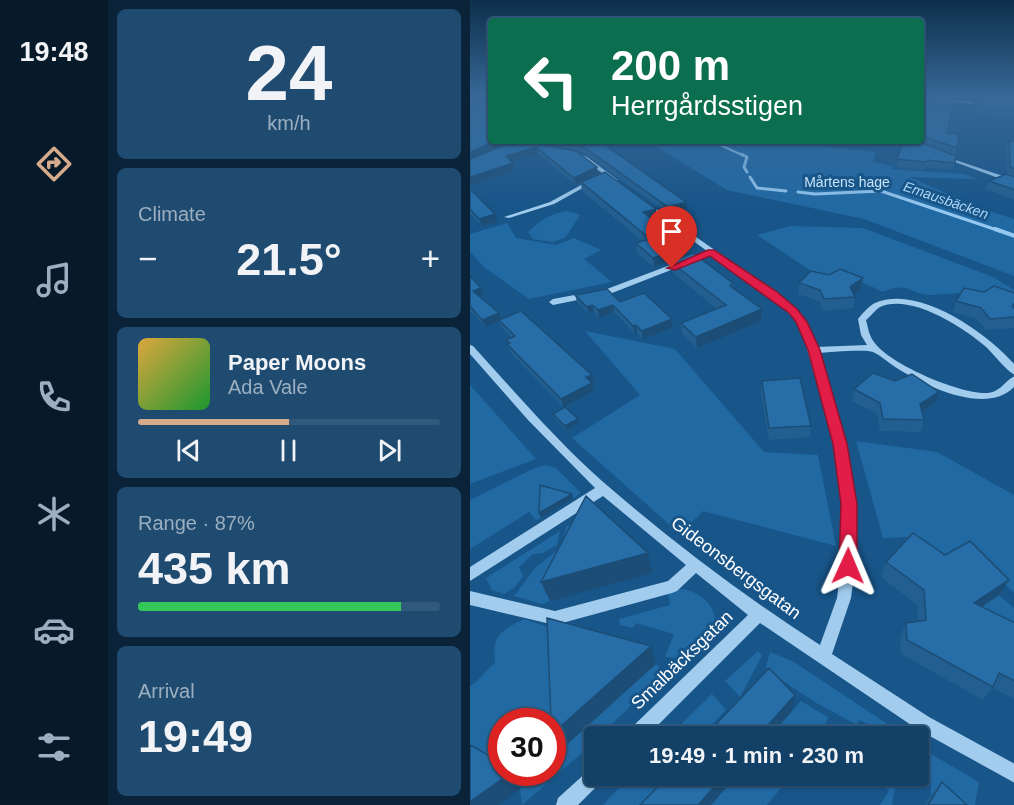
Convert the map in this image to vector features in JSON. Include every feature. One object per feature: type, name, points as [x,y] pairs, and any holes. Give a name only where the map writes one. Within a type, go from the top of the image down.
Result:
[{"type":"street","points":[[562,150],[580,155],[627,189]]},
{"type":"street","points":[[936,153],[1014,182]]},
{"type":"street","points":[[507,217],[552,203],[608,175]]},
{"type":"street","points":[[636,196],[793,311],[802,322],[814,350],[840,444],[849,504],[848,566],[844,598],[824,655]]},
{"type":"street","points":[[552,302],[609,291],[711,252]]},
{"type":"street","points":[[1014,372],[995,349],[964,327],[934,310],[913,303],[895,301],[883,303],[866,312],[862,319],[864,331],[873,348],[923,378],[961,395],[991,394],[1007,389],[1014,379]]},
{"type":"street","name":"Gideonsbergsgatan","points":[[470,348],[532,417],[604,489],[696,565],[760,614],[923,723],[1014,774]]},
{"type":"street","points":[[814,350],[873,348]]},
{"type":"street","points":[[470,575],[604,489]]},
{"type":"street","points":[[470,598],[555,618],[672,586],[696,565]]},
{"type":"street","name":"Smalbäcksgatan","points":[[645,726],[760,614]]},
{"type":"street","points":[[565,805],[585,786]]},
{"type":"green space","name":"Mårtens hage","points":[[652,144],[820,144],[825,147],[875,152],[873,162],[893,166],[892,169],[965,174],[977,179],[909,177],[978,207],[1014,219],[1014,276],[864,219],[727,190]]},
{"type":"green space","points":[[568,211],[580,215],[565,238],[553,242],[533,239],[528,232],[546,218]]},
{"type":"green space","points":[[507,223],[516,238],[556,245],[574,238],[601,250],[584,259],[612,282],[529,299],[485,268],[470,252],[470,234]]},
{"type":"green space","name":"Mårtens hage","points":[[790,226],[863,228],[993,277],[1014,290],[1014,301],[993,294],[973,292],[925,295],[899,288],[883,292],[849,276],[816,274],[757,235]]},
{"type":"green space","points":[[585,331],[675,349],[764,452],[818,455],[836,546],[703,511],[680,534],[572,438],[640,395]]},
{"type":"green space","points":[[470,385],[536,459],[470,484]]},
{"type":"green space","points":[[856,441],[937,452],[1014,495],[1014,593],[971,553],[935,554],[909,537],[883,538]]},
{"type":"green space","points":[[546,465],[556,468],[581,493],[573,498],[542,489],[541,518],[536,520],[529,512],[470,549],[470,500],[535,468]]},
{"type":"green space","points":[[596,507],[601,510],[592,516],[550,601],[542,604],[514,596],[535,568],[561,547],[566,527]]},
{"type":"green space","points":[[560,531],[557,545],[543,553],[533,554],[519,567],[523,576],[515,587],[504,594],[492,590],[486,578]]},
{"type":"green space","points":[[681,589],[694,593],[706,601],[714,612],[715,619],[707,634],[680,659],[665,657],[674,634],[636,623],[633,628],[620,625],[619,619],[670,605],[668,594]]},
{"type":"green space","points":[[999,595],[1014,608],[1014,643],[977,610]]},
{"type":"green space","points":[[524,619],[656,664],[665,672],[610,726],[584,726],[584,751],[566,767],[566,708],[488,708],[488,761],[470,751],[470,686],[495,662],[497,639],[509,627]]},
{"type":"green space","points":[[758,651],[762,656],[740,697],[725,681]]},
{"type":"green space","points":[[770,652],[794,662],[890,726],[874,726],[859,720],[857,725],[818,704],[769,672],[766,666]]},
{"type":"green space","points":[[712,694],[726,710],[711,726],[679,726]]},
{"type":"green space","points":[[801,701],[828,717],[825,726],[779,726]]},
{"type":"green space","points":[[931,754],[979,782],[975,805],[942,805],[931,795]]},
{"type":"green space","points":[[524,786],[544,786],[522,805],[520,789]]},
{"type":"green space","points":[[621,786],[658,786],[640,805],[603,805]]},
{"type":"green space","points":[[727,786],[783,786],[767,805],[711,805]]},
{"type":"green space","points":[[884,786],[895,786],[892,805],[880,805],[889,791]]},
{"type":"building","points":[[470,134],[488,134],[488,144],[470,152]]},
{"type":"building","points":[[924,134],[959,134],[957,148],[924,137]]},
{"type":"building","points":[[1009,141],[1015,142],[1015,169],[1010,167]]},
{"type":"building","points":[[924,143],[956,156],[955,163],[897,159],[902,144]]},
{"type":"building","points":[[508,144],[539,144],[576,151],[597,167],[574,178],[536,147],[506,156],[513,163],[470,177],[470,159]]},
{"type":"building","points":[[576,144],[603,144],[686,202],[668,207],[581,145]]},
{"type":"building","points":[[605,172],[656,209],[643,212],[687,246],[653,258],[636,243],[650,239],[581,182]]},
{"type":"building","points":[[1006,174],[1015,177],[1015,190],[989,181]]},
{"type":"building","points":[[470,189],[495,214],[479,219],[470,209]]},
{"type":"building","points":[[693,253],[733,283],[730,286],[762,309],[696,337],[681,323],[726,305],[671,262]]},
{"type":"building","points":[[840,269],[863,278],[850,287],[855,297],[824,299],[820,290],[799,283],[811,271],[829,275]]},
{"type":"building","points":[[470,276],[481,288],[473,291],[499,313],[482,320],[470,306]]},
{"type":"building","points":[[994,286],[1015,293],[1015,303],[1012,306],[1015,309],[1015,317],[990,319],[981,308],[956,301],[964,288],[984,292]]},
{"type":"building","points":[[607,289],[620,302],[644,293],[672,319],[642,331],[636,325],[633,326],[613,305],[598,310],[592,305],[587,307],[575,295]]},
{"type":"building","points":[[521,311],[592,375],[586,377],[592,383],[561,399],[507,344],[510,343],[506,340],[515,336],[499,320]]},
{"type":"building","points":[[873,373],[895,381],[912,374],[939,392],[920,404],[924,420],[883,419],[880,403],[854,389]]},
{"type":"building","points":[[800,378],[811,426],[769,428],[762,381]]},
{"type":"building","points":[[565,407],[578,419],[565,426],[553,414]]},
{"type":"building","points":[[540,485],[572,494],[539,513]]},
{"type":"building","points":[[586,496],[648,553],[541,582]]},
{"type":"building","points":[[913,533],[945,555],[970,541],[1009,580],[974,603],[1015,623],[1015,681],[999,673],[993,687],[907,640],[906,623],[926,620],[924,590],[886,562]]},
{"type":"building","points":[[547,618],[651,646],[566,722],[566,708],[550,708]]},
{"type":"building","points":[[769,668],[795,695],[767,726],[714,726]]},
{"type":"building","points":[[470,745],[488,755],[488,786],[492,786],[470,802]]},
{"type":"building","points":[[942,782],[967,805],[928,805]]},
{"type":"building","points":[[658,786],[715,786],[698,805],[640,805]]},
{"type":"waterway","name":"Emausbäcken","points":[[718,144],[744,156]]},
{"type":"waterway","name":"Emausbäcken","points":[[741,154],[747,157],[744,167],[747,172]]},
{"type":"waterway","name":"Emausbäcken","points":[[750,177],[757,188],[786,191]]},
{"type":"waterway","name":"Emausbäcken","points":[[798,192],[815,194],[881,191],[1000,231]]},
{"type":"waterway","name":"Emausbäcken","points":[[995,229],[1015,236]]},
{"type":"route","points":[[672,268],[711,252],[773,295],[793,311],[802,322],[814,350],[840,444],[849,504],[848,566]]}]
